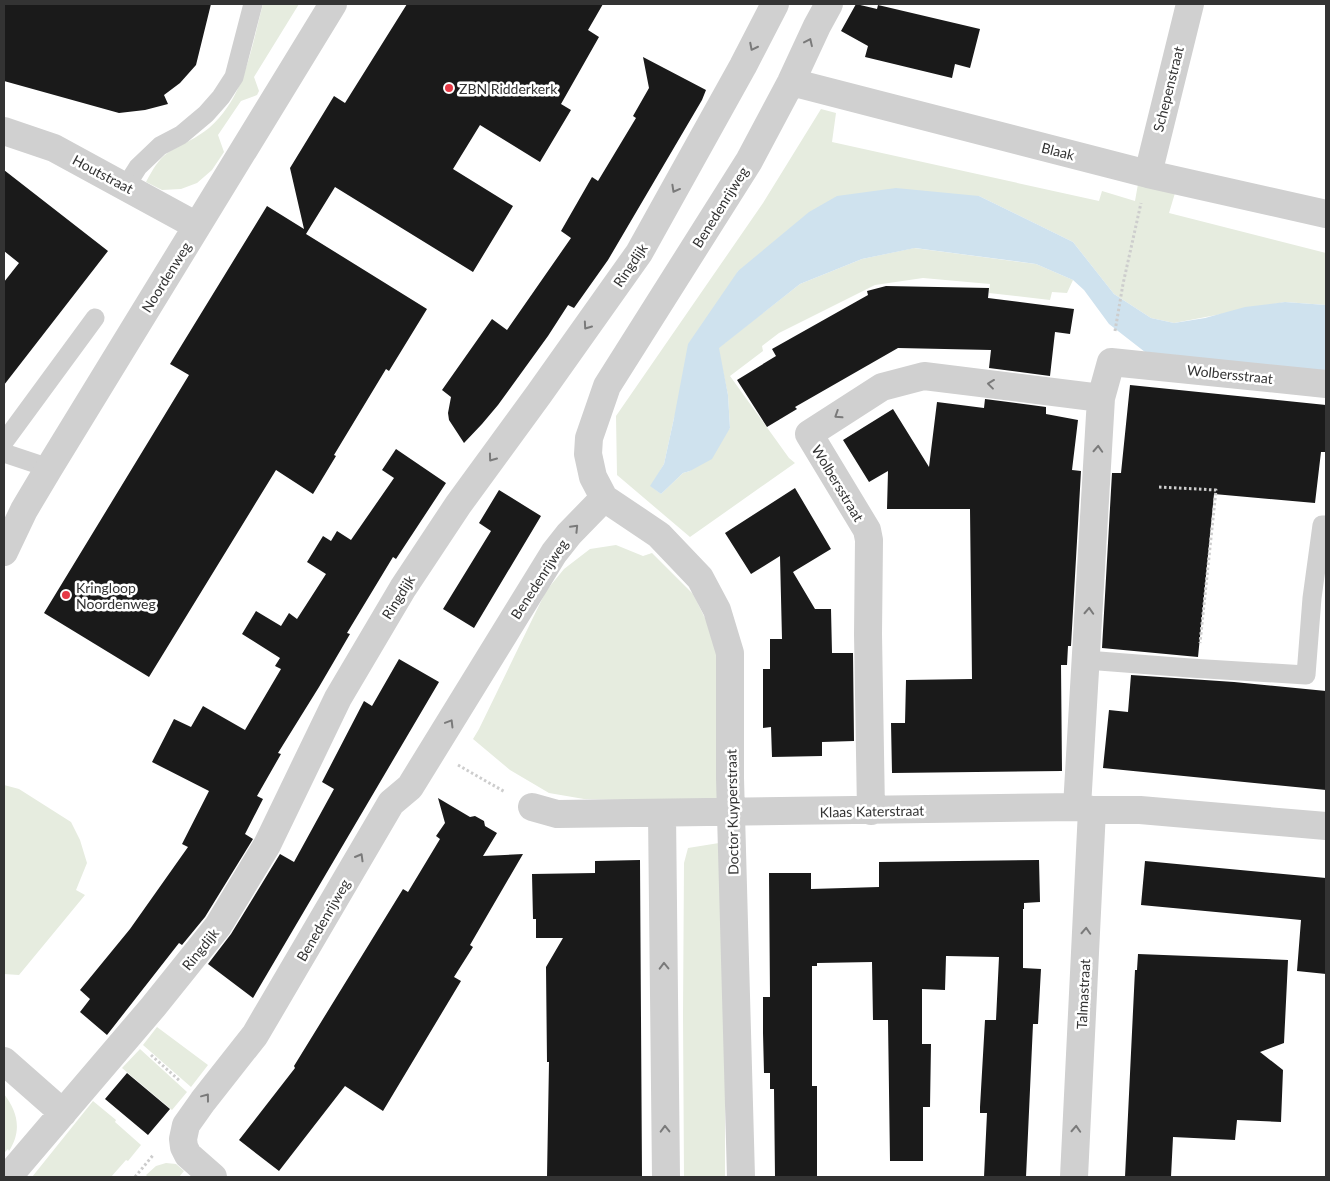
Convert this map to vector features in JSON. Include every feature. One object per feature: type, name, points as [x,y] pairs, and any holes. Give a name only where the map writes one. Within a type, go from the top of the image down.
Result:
[{"type":"street","name":"Noordenweg","points":[[4,552],[24,510],[49,468],[333,4]]},
{"type":"street","name":"Ringdijk","points":[[8,1177],[153,1007],[218,926],[267,845],[338,698],[403,588],[458,505],[540,394],[639,253],[743,66],[775,4]]},
{"type":"street","name":"Benedenrijweg","points":[[213,1177],[188,1155],[183,1139],[186,1125],[255,1035],[391,803],[410,787],[554,553],[569,534],[604,498],[593,477],[588,454],[589,438],[607,386],[749,161],[791,82],[829,4]]},
{"type":"street","name":"Schepenstraat","points":[[1148,174],[1190,4]]},
{"type":"street","name":"Blaak","points":[[791,82],[1148,174],[1326,214]]},
{"type":"street","name":"Houtstraat","points":[[4,131],[54,148],[197,226]]},
{"type":"street","name":"Wolbersstraat","points":[[1084,809],[1086,660],[1102,398],[1111,362],[1326,384]]},
{"type":"street","name":"Wolbersstraat","points":[[871,811],[868,634],[869,540],[867,530],[809,434],[882,387],[924,376],[1102,398]]},
{"type":"street","name":"Doctor Kuyperstraat","points":[[604,498],[659,535],[700,578],[717,610],[730,653],[741,1177]]},
{"type":"street","name":"Klaas Katerstraat","points":[[532,807],[557,814],[1140,810],[1326,826]]},
{"type":"street","name":"Talmastraat","points":[[1074,1177],[1084,809]]},
{"type":"street","points":[[662,814],[666,1177]]},
{"type":"street","points":[[4,1061],[64,1113]]},
{"type":"lane","points":[[126,186],[138,167],[160,146],[181,135],[206,114],[221,97],[234,77],[253,4]]},
{"type":"lane","points":[[4,442],[95,318]]},
{"type":"lane","points":[[4,452],[49,468]]},
{"type":"lane","points":[[1086,660],[1306,676],[1312,598],[1322,525],[1326,525]]},
{"type":"path","points":[[1115,335],[1123,284],[1148,174]]},
{"type":"path","points":[[1159,487],[1216,490],[1197,669]]},
{"type":"path","points":[[433,751],[532,807]]},
{"type":"path","points":[[135,1177],[140,1171]]},
{"type":"shaded area","points":[[263,4],[299,4],[254,77],[259,91],[257,95],[241,101],[218,135],[224,152],[212,170],[197,183],[181,189],[162,190],[146,182],[162,158],[209,128],[231,102],[245,71]]},
{"type":"shaded area","points":[[821,109],[836,113],[832,142],[1099,201],[1102,191],[1135,201],[1138,184],[1175,193],[1169,213],[1326,253],[1326,305],[1285,302],[1174,323],[1151,318],[1114,294],[1073,242],[979,196],[738,271],[674,418],[664,464],[651,486],[661,494],[683,473],[690,471],[730,428],[728,395],[718,348],[800,284],[862,259],[914,248],[1036,264],[1073,280],[1067,293],[1052,292],[1050,300],[989,293],[990,284],[923,278],[875,285],[779,333],[762,346],[763,351],[730,376],[789,458],[795,463],[690,537],[617,475],[616,416],[763,203]]},
{"type":"shaded area","points":[[616,545],[643,556],[652,553],[693,594],[715,638],[722,689],[717,799],[678,801],[584,799],[549,793],[510,770],[473,739],[546,591],[564,569],[590,549]]},
{"type":"shaded area","points":[[4,785],[19,789],[71,822],[80,840],[87,863],[76,890],[85,895],[19,975],[4,974]]},
{"type":"shaded area","points":[[719,843],[725,869],[725,1177],[684,1177],[684,863],[688,848]]},
{"type":"shaded area","points":[[157,1027],[208,1065],[191,1087],[143,1045]]},
{"type":"shaded area","points":[[140,1049],[187,1092],[172,1110],[122,1068]]},
{"type":"shaded area","points":[[4,1094],[13,1108],[17,1129],[13,1144],[9,1151],[8,1149],[4,1153]]},
{"type":"shaded area","points":[[93,1101],[116,1120],[115,1122],[141,1145],[111,1177],[32,1177]]},
{"type":"shaded area","points":[[166,1163],[176,1164],[184,1171],[179,1177],[148,1177],[146,1175],[156,1166]]},
{"type":"water","points":[[896,188],[979,196],[1073,242],[1114,294],[1151,318],[1174,323],[1205,318],[1245,307],[1285,302],[1326,305],[1326,372],[1145,352],[1109,324],[1084,290],[1073,280],[1036,264],[915,248],[862,259],[800,284],[719,348],[728,395],[730,428],[712,459],[683,473],[661,494],[650,486],[664,464],[688,344],[738,271],[809,212],[837,196]]},
{"type":"building","points":[[4,4],[211,4],[196,65],[180,83],[164,95],[168,104],[145,110],[119,113],[4,81]]},
{"type":"building","points":[[407,4],[603,4],[588,30],[599,37],[561,104],[571,110],[540,162],[480,125],[453,169],[513,206],[473,272],[335,187],[306,234],[427,309],[389,371],[386,369],[334,455],[336,456],[313,494],[276,470],[149,677],[44,613],[189,375],[170,364],[267,206],[304,229],[290,168],[334,96],[345,103]]},
{"type":"building","points":[[856,4],[877,9],[878,5],[980,29],[970,68],[955,64],[952,78],[865,57],[868,46],[841,31]]},
{"type":"building","points":[[643,57],[706,90],[702,100],[608,260],[574,308],[568,305],[498,405],[464,443],[449,420],[448,413],[451,397],[442,390],[492,319],[507,330],[571,238],[561,231],[592,177],[598,181],[636,118],[633,116],[649,88]]},
{"type":"building","points":[[4,170],[108,251],[4,385],[4,282],[19,263],[4,251]]},
{"type":"building","points":[[886,286],[989,288],[988,298],[1074,309],[1070,334],[1055,332],[1050,376],[989,368],[991,350],[898,348],[795,407],[797,409],[767,427],[737,380],[776,356],[772,349],[868,295],[867,291]]},
{"type":"building","points":[[1130,385],[1326,405],[1326,452],[1321,452],[1315,503],[1214,494],[1198,657],[1102,648],[1112,473],[1121,473]]},
{"type":"building","points":[[985,399],[1046,407],[1046,414],[1078,420],[1072,470],[1081,471],[1071,646],[1068,646],[1067,665],[1061,665],[1062,771],[892,773],[891,723],[905,723],[906,680],[972,679],[970,509],[887,509],[888,471],[869,482],[843,440],[893,409],[929,467],[937,402],[984,408]]},
{"type":"building","points":[[396,449],[446,483],[396,559],[393,557],[347,633],[350,634],[319,687],[278,753],[281,754],[257,796],[263,799],[245,834],[253,839],[205,917],[182,945],[179,943],[107,1035],[80,1012],[90,999],[80,990],[130,929],[188,847],[182,844],[209,791],[152,762],[174,719],[191,727],[203,706],[245,730],[281,669],[275,666],[280,658],[242,634],[256,611],[281,626],[289,613],[297,619],[326,574],[307,562],[323,536],[331,541],[337,531],[351,540],[394,478],[382,470]]},
{"type":"building","points":[[795,488],[831,549],[793,572],[815,609],[831,609],[832,653],[853,653],[854,741],[822,742],[822,756],[772,757],[771,727],[763,728],[763,669],[770,669],[770,639],[782,639],[780,556],[751,574],[725,533]]},
{"type":"building","points":[[499,490],[541,516],[474,628],[443,609],[491,531],[479,523]]},
{"type":"building","points":[[399,659],[439,682],[253,998],[208,964],[231,934],[280,854],[294,862],[334,789],[322,782],[364,701],[372,706]]},
{"type":"building","points":[[1131,675],[1326,691],[1326,790],[1103,768],[1109,710],[1128,712]]},
{"type":"building","points":[[438,798],[470,817],[475,816],[484,821],[485,826],[497,833],[483,856],[523,854],[470,945],[473,947],[454,977],[461,981],[383,1111],[345,1086],[279,1171],[239,1140],[295,1068],[294,1066],[403,889],[408,892],[440,839],[436,836],[445,823]]},
{"type":"building","points":[[640,860],[642,1177],[547,1177],[549,1062],[547,1062],[546,967],[563,938],[536,938],[536,919],[533,919],[532,874],[595,873],[595,861]]},
{"type":"building","points":[[1039,860],[1040,902],[1024,903],[1023,909],[1023,968],[1041,969],[1038,1024],[1033,1024],[1026,1177],[984,1177],[987,1113],[980,1113],[980,1107],[985,1020],[996,1020],[999,957],[946,956],[945,990],[922,989],[922,1044],[931,1044],[930,1107],[923,1107],[923,1161],[890,1161],[888,1020],[873,1020],[872,962],[817,963],[817,966],[812,966],[812,1086],[817,1086],[817,1177],[775,1177],[774,1089],[770,1089],[770,1073],[764,1073],[763,1033],[763,997],[770,997],[769,873],[811,873],[811,889],[879,887],[879,862]]},
{"type":"building","points":[[1145,861],[1326,878],[1326,974],[1297,971],[1301,920],[1141,905]]},
{"type":"building","points":[[1138,954],[1288,960],[1284,1043],[1260,1052],[1283,1070],[1281,1122],[1237,1120],[1235,1140],[1173,1137],[1171,1177],[1125,1177],[1135,970],[1137,970]]},
{"type":"building","points":[[127,1073],[170,1109],[148,1135],[105,1099]]},
{"type":"place","name":"ZBN Ridderkerk","points":[[449,88]]},
{"type":"place","name":"Kringloop Noordenweg","points":[[66,595]]}]
